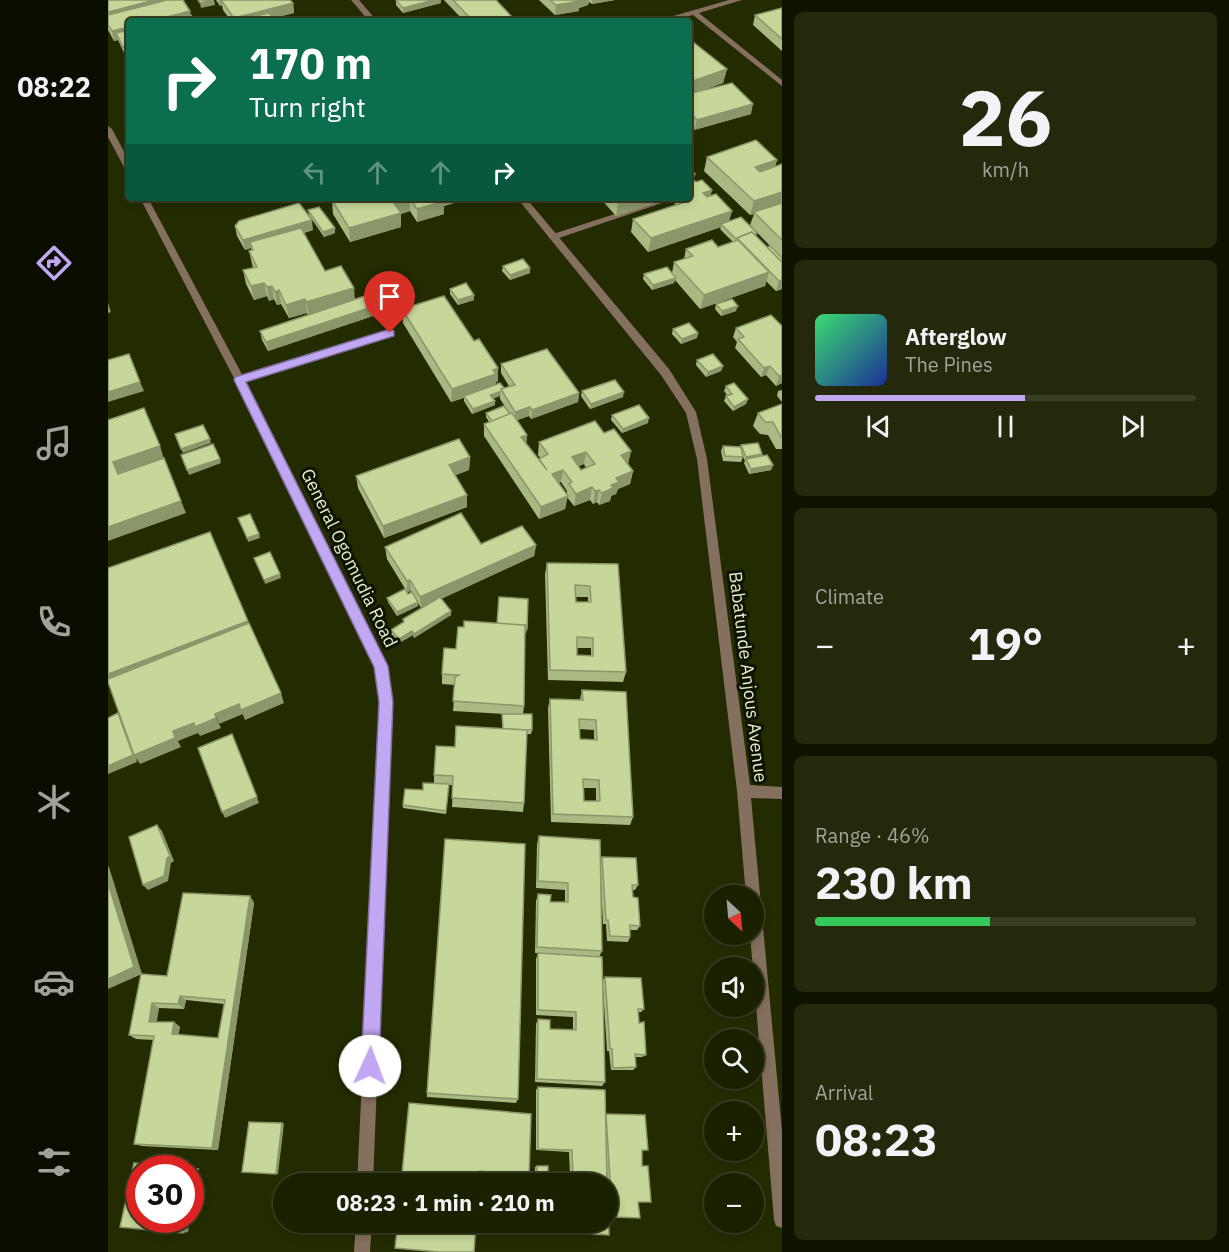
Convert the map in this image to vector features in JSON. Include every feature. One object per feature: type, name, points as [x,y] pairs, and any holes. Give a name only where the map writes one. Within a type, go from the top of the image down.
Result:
[{"type":"street","points":[[355,0],[370,18]]},
{"type":"street","points":[[671,18],[738,0]]},
{"type":"street","points":[[694,12],[782,84]]},
{"type":"street","points":[[108,129],[126,163]]},
{"type":"street","name":"General Ogomudia Road","points":[[146,201],[240,380],[381,666],[386,702],[365,1173]]},
{"type":"street","name":"Babatunde Anjous Avenue","points":[[523,201],[665,372],[691,412],[702,459],[744,791],[782,1220]]},
{"type":"street","points":[[553,237],[664,201]]},
{"type":"street","points":[[240,380],[390,333]]},
{"type":"street","points":[[744,791],[782,793]]},
{"type":"street","points":[[362,1252],[363,1233]]},
{"type":"building","points":[[108,0],[155,0],[108,12]]},
{"type":"building","points":[[167,0],[183,0],[190,11],[163,18],[126,18],[126,28],[112,31],[108,25],[108,15]]},
{"type":"building","points":[[221,0],[290,0],[293,3],[234,18]]},
{"type":"building","points":[[396,0],[434,0],[403,8]]},
{"type":"building","points":[[453,0],[496,0],[512,17],[508,18],[470,18]]},
{"type":"building","points":[[550,0],[579,0],[580,1],[556,5]]},
{"type":"building","points":[[782,8],[782,39],[755,15]]},
{"type":"building","points":[[269,13],[273,18],[248,18]]},
{"type":"building","points":[[126,31],[126,46],[123,47],[116,33]]},
{"type":"building","points":[[692,41],[727,69],[692,81]]},
{"type":"building","points":[[732,83],[753,104],[697,120],[692,115],[692,93]]},
{"type":"building","points":[[756,140],[777,160],[755,167],[760,172],[782,164],[782,192],[754,201],[707,157]]},
{"type":"building","points":[[692,179],[696,182],[702,180],[712,190],[703,193],[707,197],[716,194],[732,211],[651,238],[633,219],[692,201]]},
{"type":"building","points":[[333,201],[397,201],[393,202],[401,213],[349,228]]},
{"type":"building","points":[[412,201],[444,201],[417,209]]},
{"type":"building","points":[[299,203],[312,220],[243,240],[235,226],[239,221]]},
{"type":"building","points":[[782,203],[782,240],[754,212]]},
{"type":"building","points":[[319,207],[335,228],[323,232],[308,210]]},
{"type":"building","points":[[741,217],[757,233],[752,232],[736,239],[721,224]]},
{"type":"building","points":[[301,228],[325,271],[341,266],[354,288],[306,302],[305,299],[286,305],[279,290],[275,292],[272,286],[267,287],[264,283],[251,286],[243,270],[257,267],[249,251],[253,250],[250,242]]},
{"type":"building","points":[[752,232],[782,262],[782,280],[779,281],[737,238]]},
{"type":"building","points":[[712,240],[718,247],[738,240],[769,272],[704,295],[674,262],[693,256],[686,249]]},
{"type":"building","points":[[770,246],[782,258],[782,262],[767,247]]},
{"type":"building","points":[[523,259],[530,268],[510,275],[503,266]]},
{"type":"building","points":[[667,267],[676,278],[653,285],[644,274]]},
{"type":"building","points":[[466,283],[474,295],[458,300],[450,289]]},
{"type":"building","points":[[371,294],[378,305],[266,342],[260,331]]},
{"type":"building","points":[[444,296],[474,341],[479,339],[498,368],[493,370],[496,374],[452,389],[402,309]]},
{"type":"building","points":[[732,299],[738,306],[722,311],[716,304]]},
{"type":"building","points":[[771,315],[782,326],[782,375],[779,376],[770,366],[764,368],[738,339],[744,337],[736,328]]},
{"type":"building","points":[[689,323],[698,333],[682,339],[673,329]]},
{"type":"building","points":[[547,349],[579,393],[532,410],[530,407],[515,412],[501,389],[515,385],[501,364]]},
{"type":"building","points":[[129,354],[140,382],[108,392],[108,360]]},
{"type":"building","points":[[713,354],[723,366],[708,372],[697,360]]},
{"type":"building","points":[[615,380],[624,392],[591,404],[582,391]]},
{"type":"building","points":[[500,383],[504,388],[501,389],[502,391],[490,395],[495,401],[473,409],[464,396]]},
{"type":"building","points":[[734,383],[748,399],[734,407],[726,396],[732,394],[726,386]]},
{"type":"building","points":[[782,404],[781,437],[773,422],[765,422],[758,413]]},
{"type":"building","points":[[639,405],[649,418],[623,429],[612,415]]},
{"type":"building","points":[[504,406],[510,414],[492,421],[486,413]]},
{"type":"building","points":[[144,408],[160,446],[113,462],[118,474],[164,458],[181,501],[108,527],[108,420]]},
{"type":"building","points":[[512,413],[527,435],[521,437],[547,470],[539,459],[548,454],[539,442],[595,421],[604,433],[614,429],[631,451],[621,455],[633,471],[616,478],[619,482],[611,485],[613,488],[602,493],[599,490],[595,491],[592,487],[576,494],[569,484],[572,482],[563,470],[552,474],[568,496],[541,507],[484,424]],"holes":[[[586,452],[595,464],[581,470],[572,457]]]},
{"type":"building","points":[[203,425],[210,439],[181,449],[175,434]]},
{"type":"building","points":[[459,439],[470,457],[449,465],[467,495],[383,526],[356,476]]},
{"type":"building","points":[[758,443],[762,454],[746,457],[741,445]]},
{"type":"building","points":[[213,444],[220,459],[187,470],[181,455]]},
{"type":"building","points":[[723,446],[741,447],[743,457],[725,456]]},
{"type":"building","points":[[767,455],[773,465],[751,469],[746,459]]},
{"type":"building","points":[[461,513],[481,544],[522,526],[536,545],[420,597],[385,547]]},
{"type":"building","points":[[250,514],[259,534],[247,538],[238,518]]},
{"type":"building","points":[[210,532],[248,621],[108,674],[108,568]]},
{"type":"building","points":[[270,552],[280,574],[264,580],[254,558]]},
{"type":"building","points":[[547,563],[618,564],[626,672],[550,670]],"holes":[[[575,585],[590,586],[591,602],[576,602]],[[577,637],[593,638],[593,656],[577,655]]]},
{"type":"building","points":[[405,589],[408,594],[412,592],[418,602],[397,612],[387,598]]},
{"type":"building","points":[[440,597],[451,611],[414,634],[412,631],[399,639],[391,630],[404,622],[403,619]]},
{"type":"building","points":[[499,597],[528,599],[527,629],[525,625],[497,624]]},
{"type":"building","points":[[464,621],[525,625],[524,706],[453,701],[455,677],[459,675],[442,674],[444,648],[456,649],[458,627],[464,627]]},
{"type":"building","points":[[249,623],[281,693],[241,710],[239,704],[215,714],[216,718],[195,727],[194,723],[173,731],[175,738],[134,755],[108,679]]},
{"type":"building","points":[[582,690],[626,692],[633,817],[553,814],[550,699],[583,700]],"holes":[[[579,719],[596,720],[597,740],[580,739]],[[583,779],[599,780],[600,801],[584,801]]]},
{"type":"building","points":[[118,713],[133,755],[108,766],[108,718]]},
{"type":"building","points":[[502,714],[532,714],[532,730],[503,729]]},
{"type":"building","points":[[456,726],[527,730],[524,803],[452,798],[453,776],[434,775],[436,746],[455,747]]},
{"type":"building","points":[[232,734],[257,797],[222,812],[198,748]]},
{"type":"building","points":[[423,783],[449,784],[446,811],[403,805],[405,789],[423,790]]},
{"type":"building","points":[[157,825],[170,856],[167,858],[164,876],[143,885],[129,837]]},
{"type":"building","points":[[539,836],[600,840],[602,951],[537,947],[538,894],[551,895],[550,902],[568,902],[568,883],[538,881]]},
{"type":"building","points":[[445,839],[525,844],[518,1099],[427,1093]]},
{"type":"building","points":[[602,857],[636,858],[638,885],[632,885],[633,897],[638,898],[640,926],[630,925],[630,937],[610,936],[608,920],[606,920]]},
{"type":"building","points":[[108,883],[134,967],[108,979]]},
{"type":"building","points":[[183,893],[250,896],[212,1148],[134,1144],[154,1036],[129,1035],[141,974],[167,976]],"holes":[[[180,996],[225,1000],[218,1038],[172,1034],[174,1022],[149,1022],[152,1003],[178,1004]]]},
{"type":"building","points":[[538,953],[602,957],[605,1082],[537,1079],[538,1019],[550,1020],[550,1029],[576,1030],[576,1012],[538,1010]]},
{"type":"building","points":[[605,977],[641,978],[644,1009],[638,1009],[639,1023],[644,1022],[646,1055],[635,1054],[636,1067],[613,1068]]},
{"type":"building","points":[[538,1087],[605,1090],[607,1173],[573,1173],[572,1150],[538,1149]]},
{"type":"building","points":[[409,1103],[531,1114],[529,1173],[479,1171],[479,1173],[402,1173]]},
{"type":"building","points":[[606,1114],[645,1115],[648,1150],[642,1150],[642,1166],[648,1166],[651,1202],[638,1202],[640,1218],[618,1217],[618,1173],[610,1173]]},
{"type":"building","points":[[249,1122],[282,1123],[276,1173],[242,1172]]},
{"type":"building","points":[[537,1166],[548,1166],[548,1173],[537,1173]]},
{"type":"building","points":[[126,1200],[126,1228],[120,1227]]},
{"type":"building","points":[[397,1233],[475,1233],[474,1252],[395,1248]]},
{"type":"building","points":[[573,1233],[609,1233],[609,1235]]},
{"type":"route","points":[[370,1066],[386,702],[381,666],[240,380],[390,333]]}]
